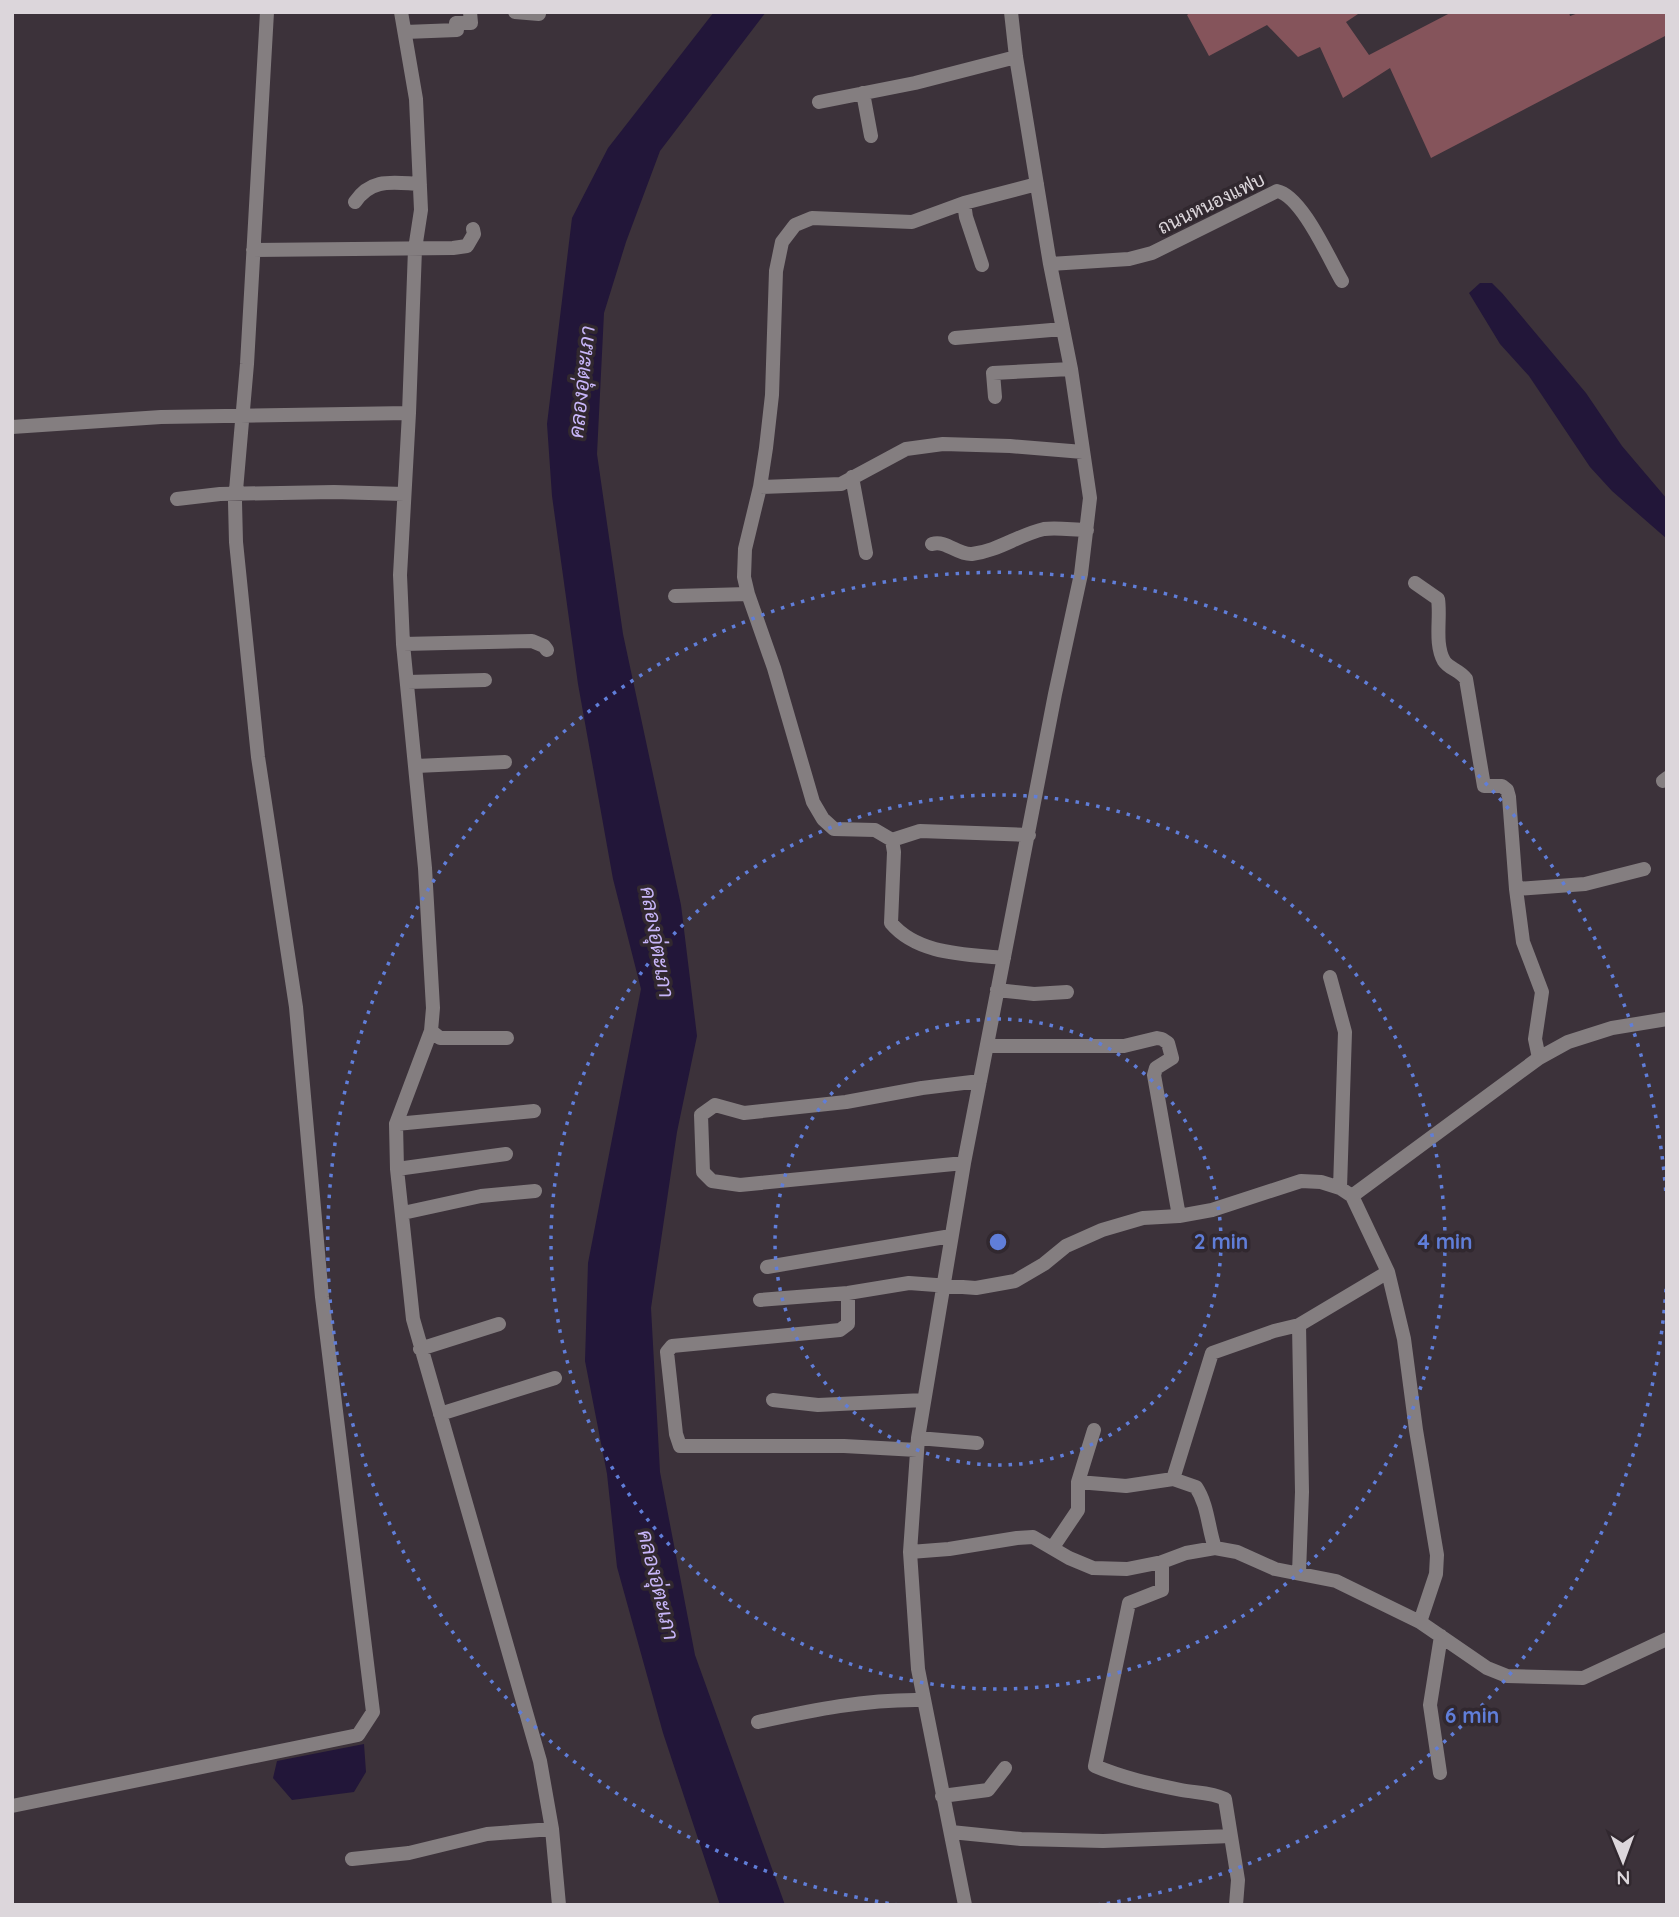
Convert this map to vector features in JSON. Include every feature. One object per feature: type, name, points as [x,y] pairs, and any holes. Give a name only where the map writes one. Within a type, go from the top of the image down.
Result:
[{"type":"street","points":[[12,1806],[358,1735],[373,1712],[322,1297],[296,1007],[258,757],[236,542],[235,495],[267,12]]},
{"type":"street","points":[[401,12],[416,99],[421,210],[415,249],[400,575],[403,644],[416,766],[433,1008],[431,1031],[396,1124],[397,1169],[413,1319],[540,1761],[552,1829],[559,1905]]},
{"type":"street","points":[[405,32],[457,30],[456,23],[471,23],[470,12]]},
{"type":"street","points":[[515,12],[539,14]]},
{"type":"street","points":[[965,1905],[922,1700],[918,1669],[911,1552],[917,1444],[964,1163],[1055,694],[1081,574],[1090,498],[1071,369],[1050,264],[1016,57],[1012,12]]},
{"type":"street","points":[[818,103],[1016,57]]},
{"type":"street","points":[[863,93],[871,136]]},
{"type":"street","points":[[355,202],[362,192],[372,186],[387,183],[420,184]]},
{"type":"street","points":[[1029,835],[920,831],[892,840],[875,830],[834,829],[823,819],[813,802],[744,577],[745,550],[760,487],[772,395],[776,271],[782,242],[795,225],[812,218],[912,222],[964,203],[1037,184]]},
{"type":"street","name":"ถนนหนองแฟบ","points":[[1050,264],[1129,259],[1152,253],[1277,191],[1297,205],[1342,281]]},
{"type":"street","points":[[964,203],[982,265]]},
{"type":"street","points":[[253,250],[467,246],[474,234],[473,229]]},
{"type":"street","points":[[954,338],[1063,329]]},
{"type":"street","points":[[995,397],[993,373],[1071,369]]},
{"type":"street","points":[[12,427],[242,415],[409,413]]},
{"type":"street","points":[[760,487],[841,484],[906,449],[943,444],[1083,452]]},
{"type":"street","points":[[852,477],[866,553]]},
{"type":"street","points":[[177,499],[220,494],[404,494]]},
{"type":"street","points":[[932,544],[939,542],[969,554],[997,549],[1009,541],[1046,529],[1087,530]]},
{"type":"street","points":[[1415,583],[1438,599],[1442,656],[1448,666],[1462,673],[1466,679],[1484,786],[1502,786],[1507,790],[1523,942],[1542,992],[1535,1039],[1539,1058]]},
{"type":"street","points":[[675,596],[748,594]]},
{"type":"street","points":[[403,644],[532,641],[542,644],[547,650]]},
{"type":"street","points":[[407,682],[485,680]]},
{"type":"street","points":[[416,766],[505,762]]},
{"type":"street","points":[[892,840],[894,852],[891,923],[896,929],[934,950],[1004,958]]},
{"type":"street","points":[[1516,889],[1585,884],[1644,869]]},
{"type":"street","points":[[1330,976],[1345,1032],[1346,1192],[1388,1272],[1404,1339],[1437,1555],[1436,1574],[1420,1622]]},
{"type":"street","points":[[997,990],[1034,994],[1067,992]]},
{"type":"street","points":[[1346,1192],[1539,1058],[1568,1042],[1612,1028],[1667,1019]]},
{"type":"street","points":[[431,1031],[440,1038],[507,1038]]},
{"type":"street","points":[[987,1046],[1124,1046],[1157,1038],[1168,1043],[1172,1058],[1156,1068],[1154,1075],[1179,1216]]},
{"type":"street","points":[[964,1163],[740,1185],[712,1181],[703,1171],[701,1115],[715,1105],[744,1113],[846,1102],[980,1081]]},
{"type":"street","points":[[396,1124],[534,1111]]},
{"type":"street","points":[[397,1169],[506,1154]]},
{"type":"street","points":[[760,1300],[848,1293],[909,1283],[976,1288],[1015,1281],[1044,1264],[1066,1246],[1102,1230],[1143,1218],[1179,1216],[1212,1210],[1301,1181],[1321,1182],[1346,1192]]},
{"type":"street","points":[[403,1213],[481,1196],[535,1191]]},
{"type":"street","points":[[767,1267],[951,1236]]},
{"type":"street","points":[[1173,1479],[1212,1353],[1299,1325],[1388,1272]]},
{"type":"street","points":[[848,1293],[848,1324],[840,1329],[672,1346],[667,1352],[676,1434],[680,1446],[977,1443]]},
{"type":"street","points":[[420,1349],[499,1324]]},
{"type":"street","points":[[1299,1325],[1302,1492],[1299,1573]]},
{"type":"street","points":[[440,1413],[555,1378]]},
{"type":"street","points":[[773,1400],[818,1405],[925,1401]]},
{"type":"street","points":[[1053,1547],[1077,1510],[1077,1482],[1094,1430]]},
{"type":"street","points":[[1077,1482],[1126,1486],[1173,1479],[1196,1487],[1204,1501],[1209,1531],[1216,1549]]},
{"type":"street","points":[[911,1552],[1033,1537],[1069,1558],[1093,1568],[1127,1570],[1186,1553],[1216,1549],[1237,1552],[1275,1569],[1336,1581],[1420,1622],[1487,1668],[1507,1676],[1583,1678],[1667,1639]]},
{"type":"street","points":[[1162,1562],[1162,1591],[1129,1603],[1095,1766],[1122,1777],[1186,1791],[1215,1794],[1225,1799],[1238,1880],[1236,1905]]},
{"type":"street","points":[[1440,1773],[1430,1705],[1441,1636]]},
{"type":"street","points":[[758,1722],[887,1699],[922,1700]]},
{"type":"street","points":[[942,1796],[988,1790],[1005,1768]]},
{"type":"street","points":[[352,1859],[409,1853],[487,1834],[552,1829]]},
{"type":"street","points":[[951,1832],[1021,1839],[1089,1840],[1230,1836]]},
{"type":"shaded area","points":[[1191,12],[1361,12],[1346,22],[1369,55],[1452,12],[1569,12],[1570,16],[1581,12],[1667,12],[1667,35],[1431,158],[1390,68],[1343,98],[1320,47],[1298,57],[1267,25],[1209,56],[1187,15]]},
{"type":"water","name":"คลองอุ่ตะเภา","points":[[714,12],[766,12],[660,151],[626,242],[604,313],[597,454],[623,634],[681,905],[697,1036],[677,1132],[651,1308],[660,1472],[695,1655],[785,1905],[720,1905],[663,1733],[617,1567],[607,1474],[585,1361],[588,1263],[641,989],[613,879],[578,684],[552,496],[547,424],[572,218],[608,148]]},
{"type":"water","points":[[1480,283],[1492,283],[1502,293],[1586,393],[1622,446],[1667,499],[1667,539],[1612,491],[1590,467],[1529,376],[1500,344],[1469,293]]},
{"type":"water","points":[[364,1744],[366,1772],[354,1792],[292,1800],[273,1778],[277,1761]]}]
